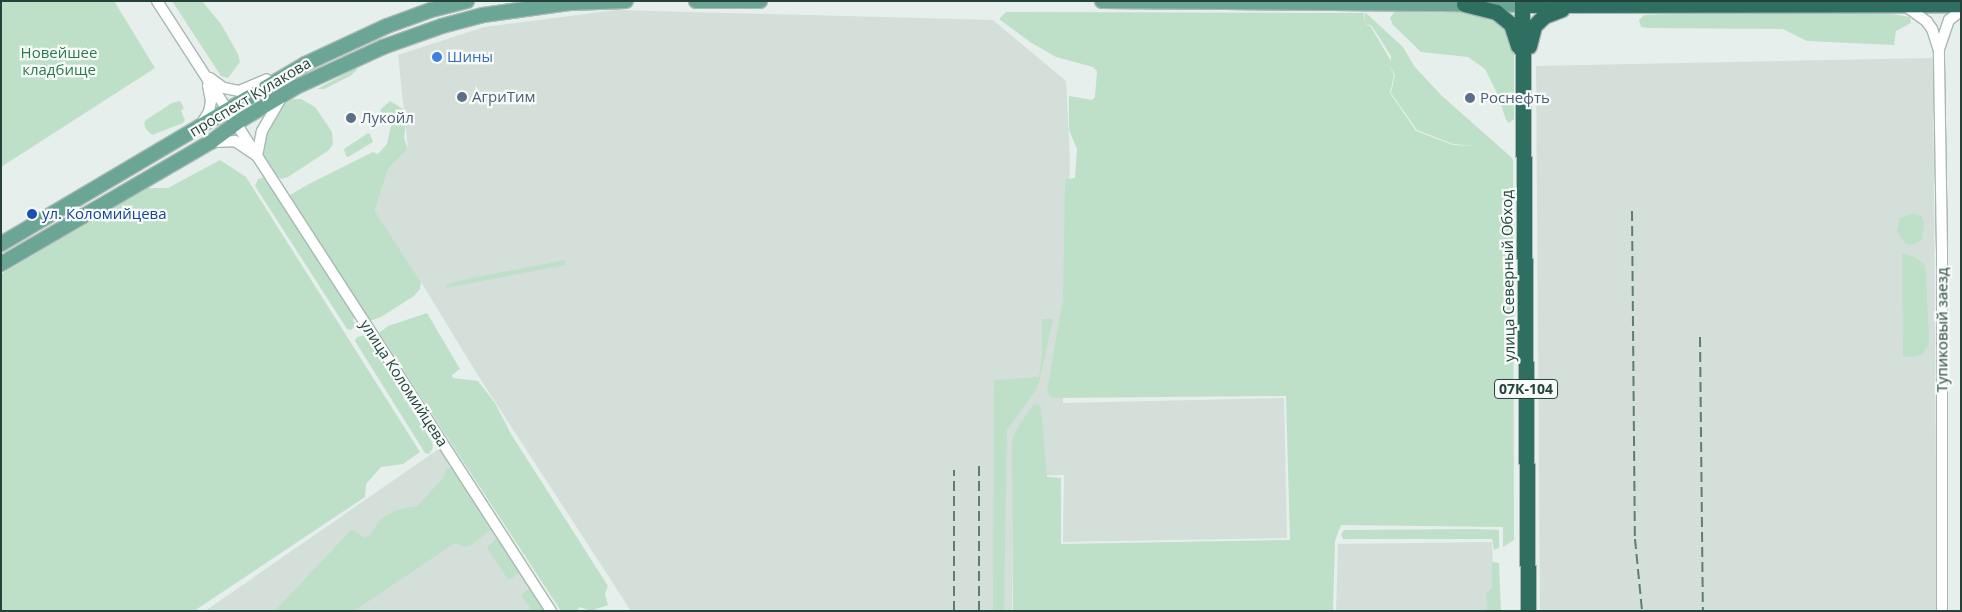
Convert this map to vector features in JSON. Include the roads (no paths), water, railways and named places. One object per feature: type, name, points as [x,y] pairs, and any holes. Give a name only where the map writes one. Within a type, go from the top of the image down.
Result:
[{"type":"highway","points":[[1522,3],[1961,4]]},
{"type":"highway","name":"улица Северный Обход","points":[[1522,3],[1528,611]]},
{"type":"highway","points":[[1464,4],[1496,12],[1511,24],[1524,61]]},
{"type":"highway","points":[[1524,61],[1529,53],[1534,26],[1544,16],[1558,9],[1594,4]]},
{"type":"main road","name":"проспект Кулакова","points":[[1,244],[304,64],[387,26],[431,10],[467,1]]},
{"type":"main road","name":"проспект Кулакова","points":[[1,264],[211,142],[284,94],[383,47],[483,15],[544,6],[626,1]]},
{"type":"main road","points":[[696,1],[760,1]]},
{"type":"main road","points":[[1102,1],[1522,3]]},
{"type":"street","name":"улица Коломийцева","points":[[157,1],[551,611]]},
{"type":"street","points":[[1902,4],[1927,22],[1932,29],[1939,49]]},
{"type":"street","points":[[1939,49],[1944,28],[1961,11]]},
{"type":"street","name":"Тупиковый заезд","points":[[1939,49],[1942,251],[1942,611]]},
{"type":"street","points":[[203,72],[224,88],[239,91],[304,64]]},
{"type":"street","points":[[197,129],[209,112],[211,101],[203,72]]},
{"type":"street","points":[[257,156],[262,130],[284,94]]},
{"type":"street","name":"улица Коломийцева","points":[[211,142],[235,141],[257,156]]},
{"type":"railway","points":[[1632,211],[1635,539],[1642,611]]},
{"type":"railway","points":[[1700,337],[1703,611]]},
{"type":"railway","points":[[979,463],[979,611]]},
{"type":"railway","points":[[954,470],[954,611]]},
{"type":"place","name":"Шины","points":[[437,57]]},
{"type":"place","name":"АгриТим","points":[[462,97]]},
{"type":"place","name":"Роснефть","points":[[1470,98]]},
{"type":"place","name":"Лукойл","points":[[351,118]]},
{"type":"place","name":"ул. Коломийцева","points":[[32,214]]},
{"type":"park label","name":"Новейшее кладбище","points":[[59,60]]}]
